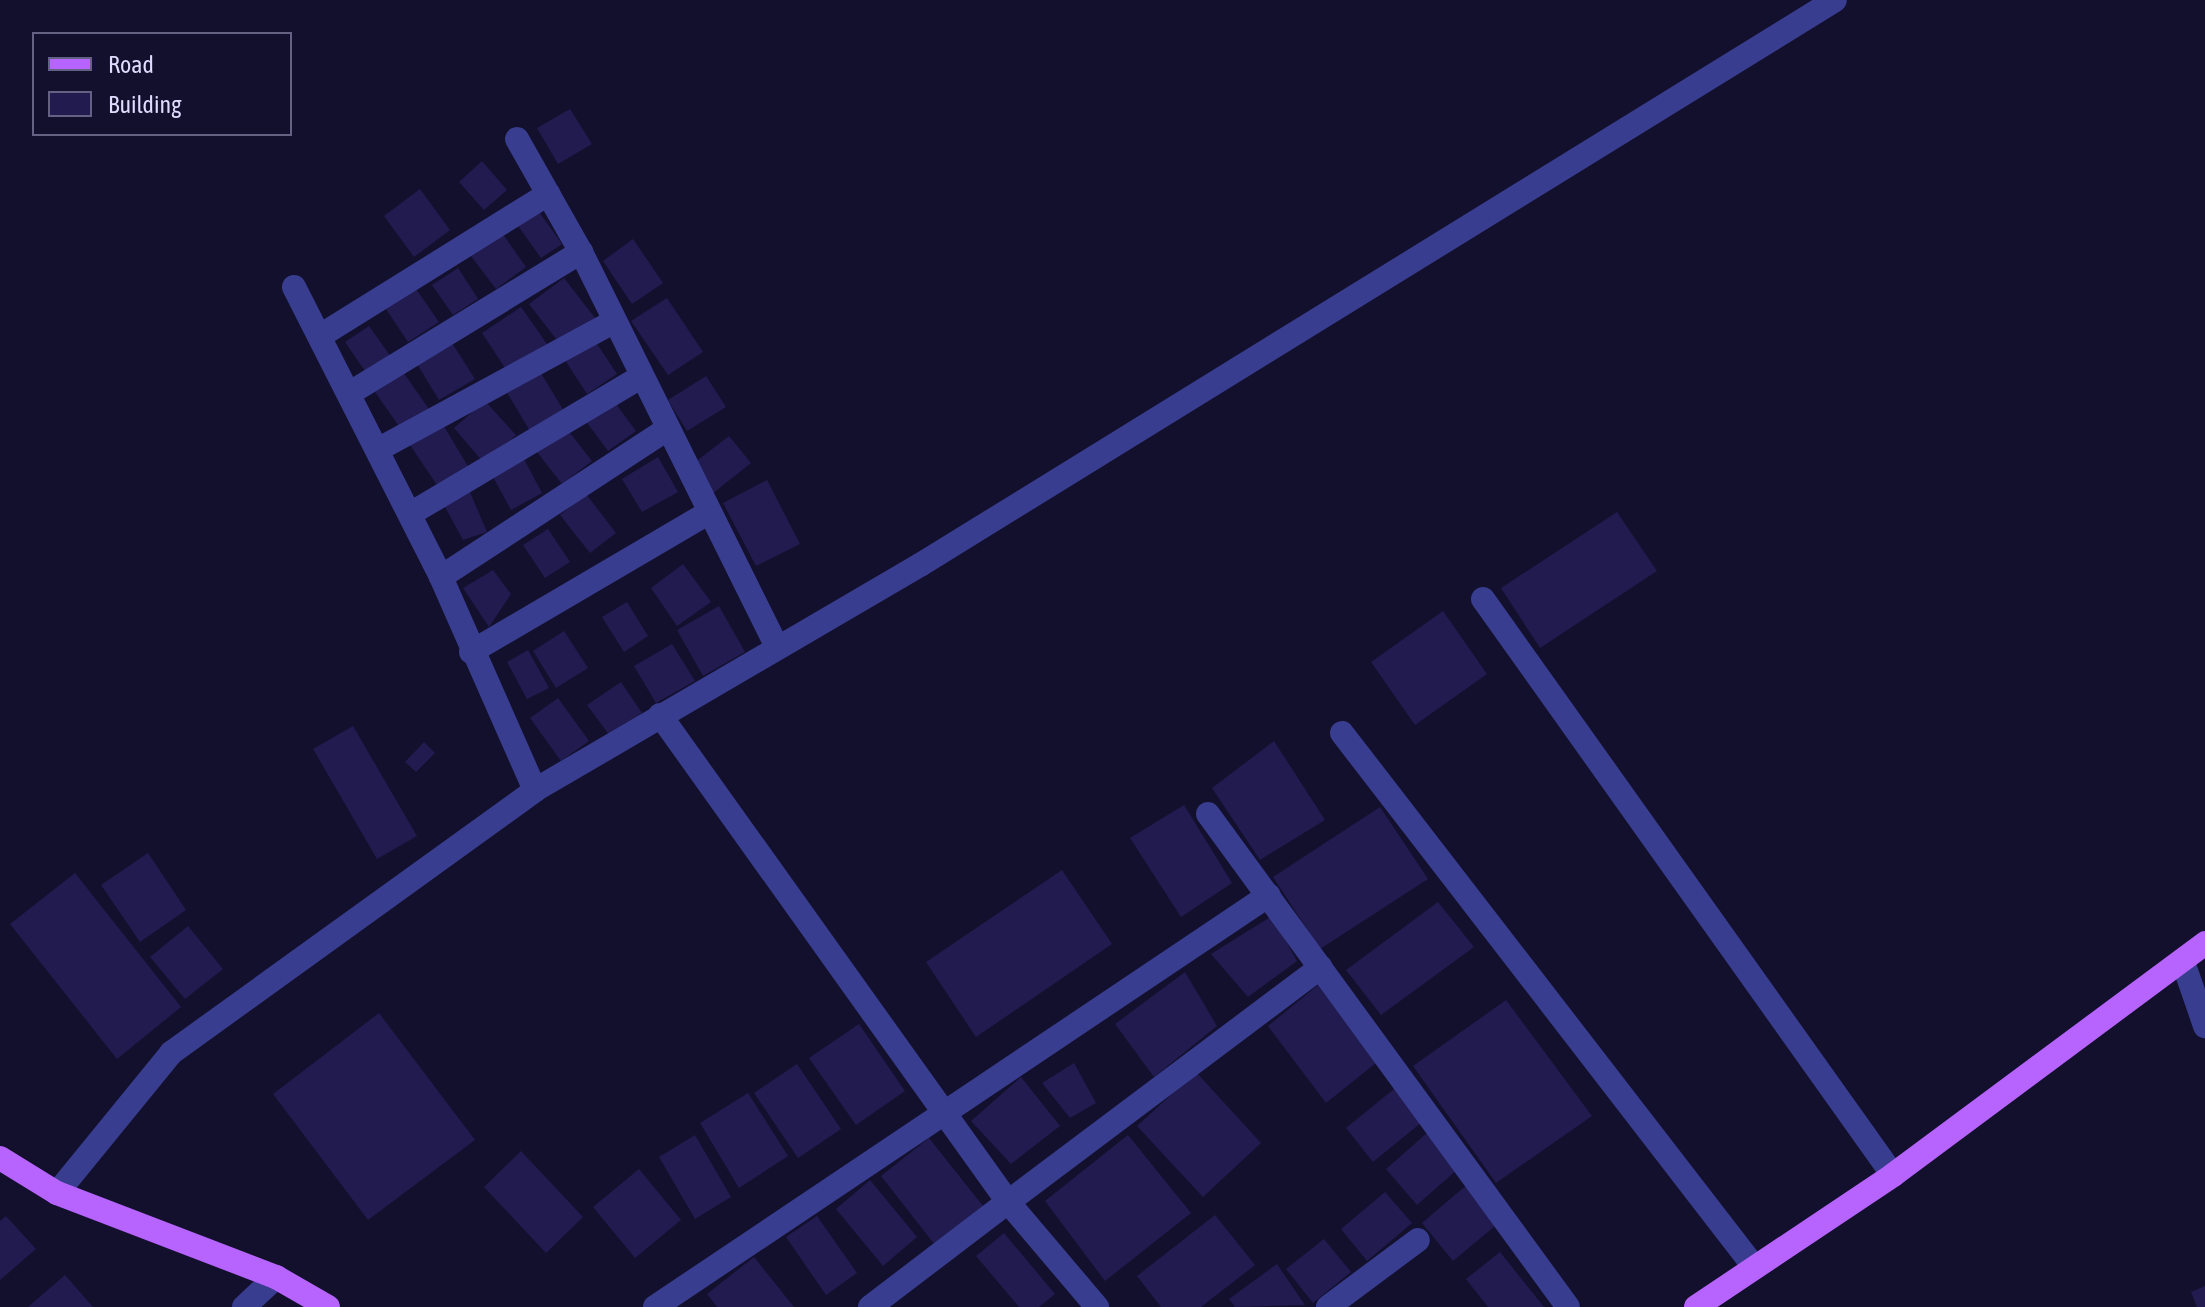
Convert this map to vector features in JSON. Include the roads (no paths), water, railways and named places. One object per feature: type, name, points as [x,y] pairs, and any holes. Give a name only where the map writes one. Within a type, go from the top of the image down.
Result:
[{"type":"main road","points":[[1696,1307],[1752,1264],[1893,1175],[2205,943]]},
{"type":"main road","points":[[0,1158],[57,1193],[276,1277],[328,1307]]},
{"type":"street","points":[[57,1193],[171,1053],[535,790],[776,645],[1000,516],[1835,0]]},
{"type":"street","points":[[517,139],[581,252],[666,430],[776,645]]},
{"type":"street","points":[[320,336],[548,194]]},
{"type":"street","points":[[350,393],[581,252]]},
{"type":"street","points":[[294,287],[379,449],[441,577],[471,652],[535,790]]},
{"type":"street","points":[[379,449],[615,321]]},
{"type":"street","points":[[410,514],[641,377]]},
{"type":"street","points":[[441,577],[666,430]]},
{"type":"street","points":[[471,652],[708,513]]},
{"type":"street","points":[[1483,599],[1893,1175]]},
{"type":"street","points":[[660,715],[943,1115],[1008,1202],[1097,1307]]},
{"type":"street","points":[[1342,733],[1752,1264]]},
{"type":"street","points":[[1208,814],[1568,1307]]},
{"type":"street","points":[[655,1307],[1269,895]]},
{"type":"street","points":[[2183,962],[2205,1026]]},
{"type":"street","points":[[870,1307],[1321,967]]},
{"type":"street","points":[[1328,1307],[1418,1240]]},
{"type":"street","points":[[244,1307],[276,1277]]}]
